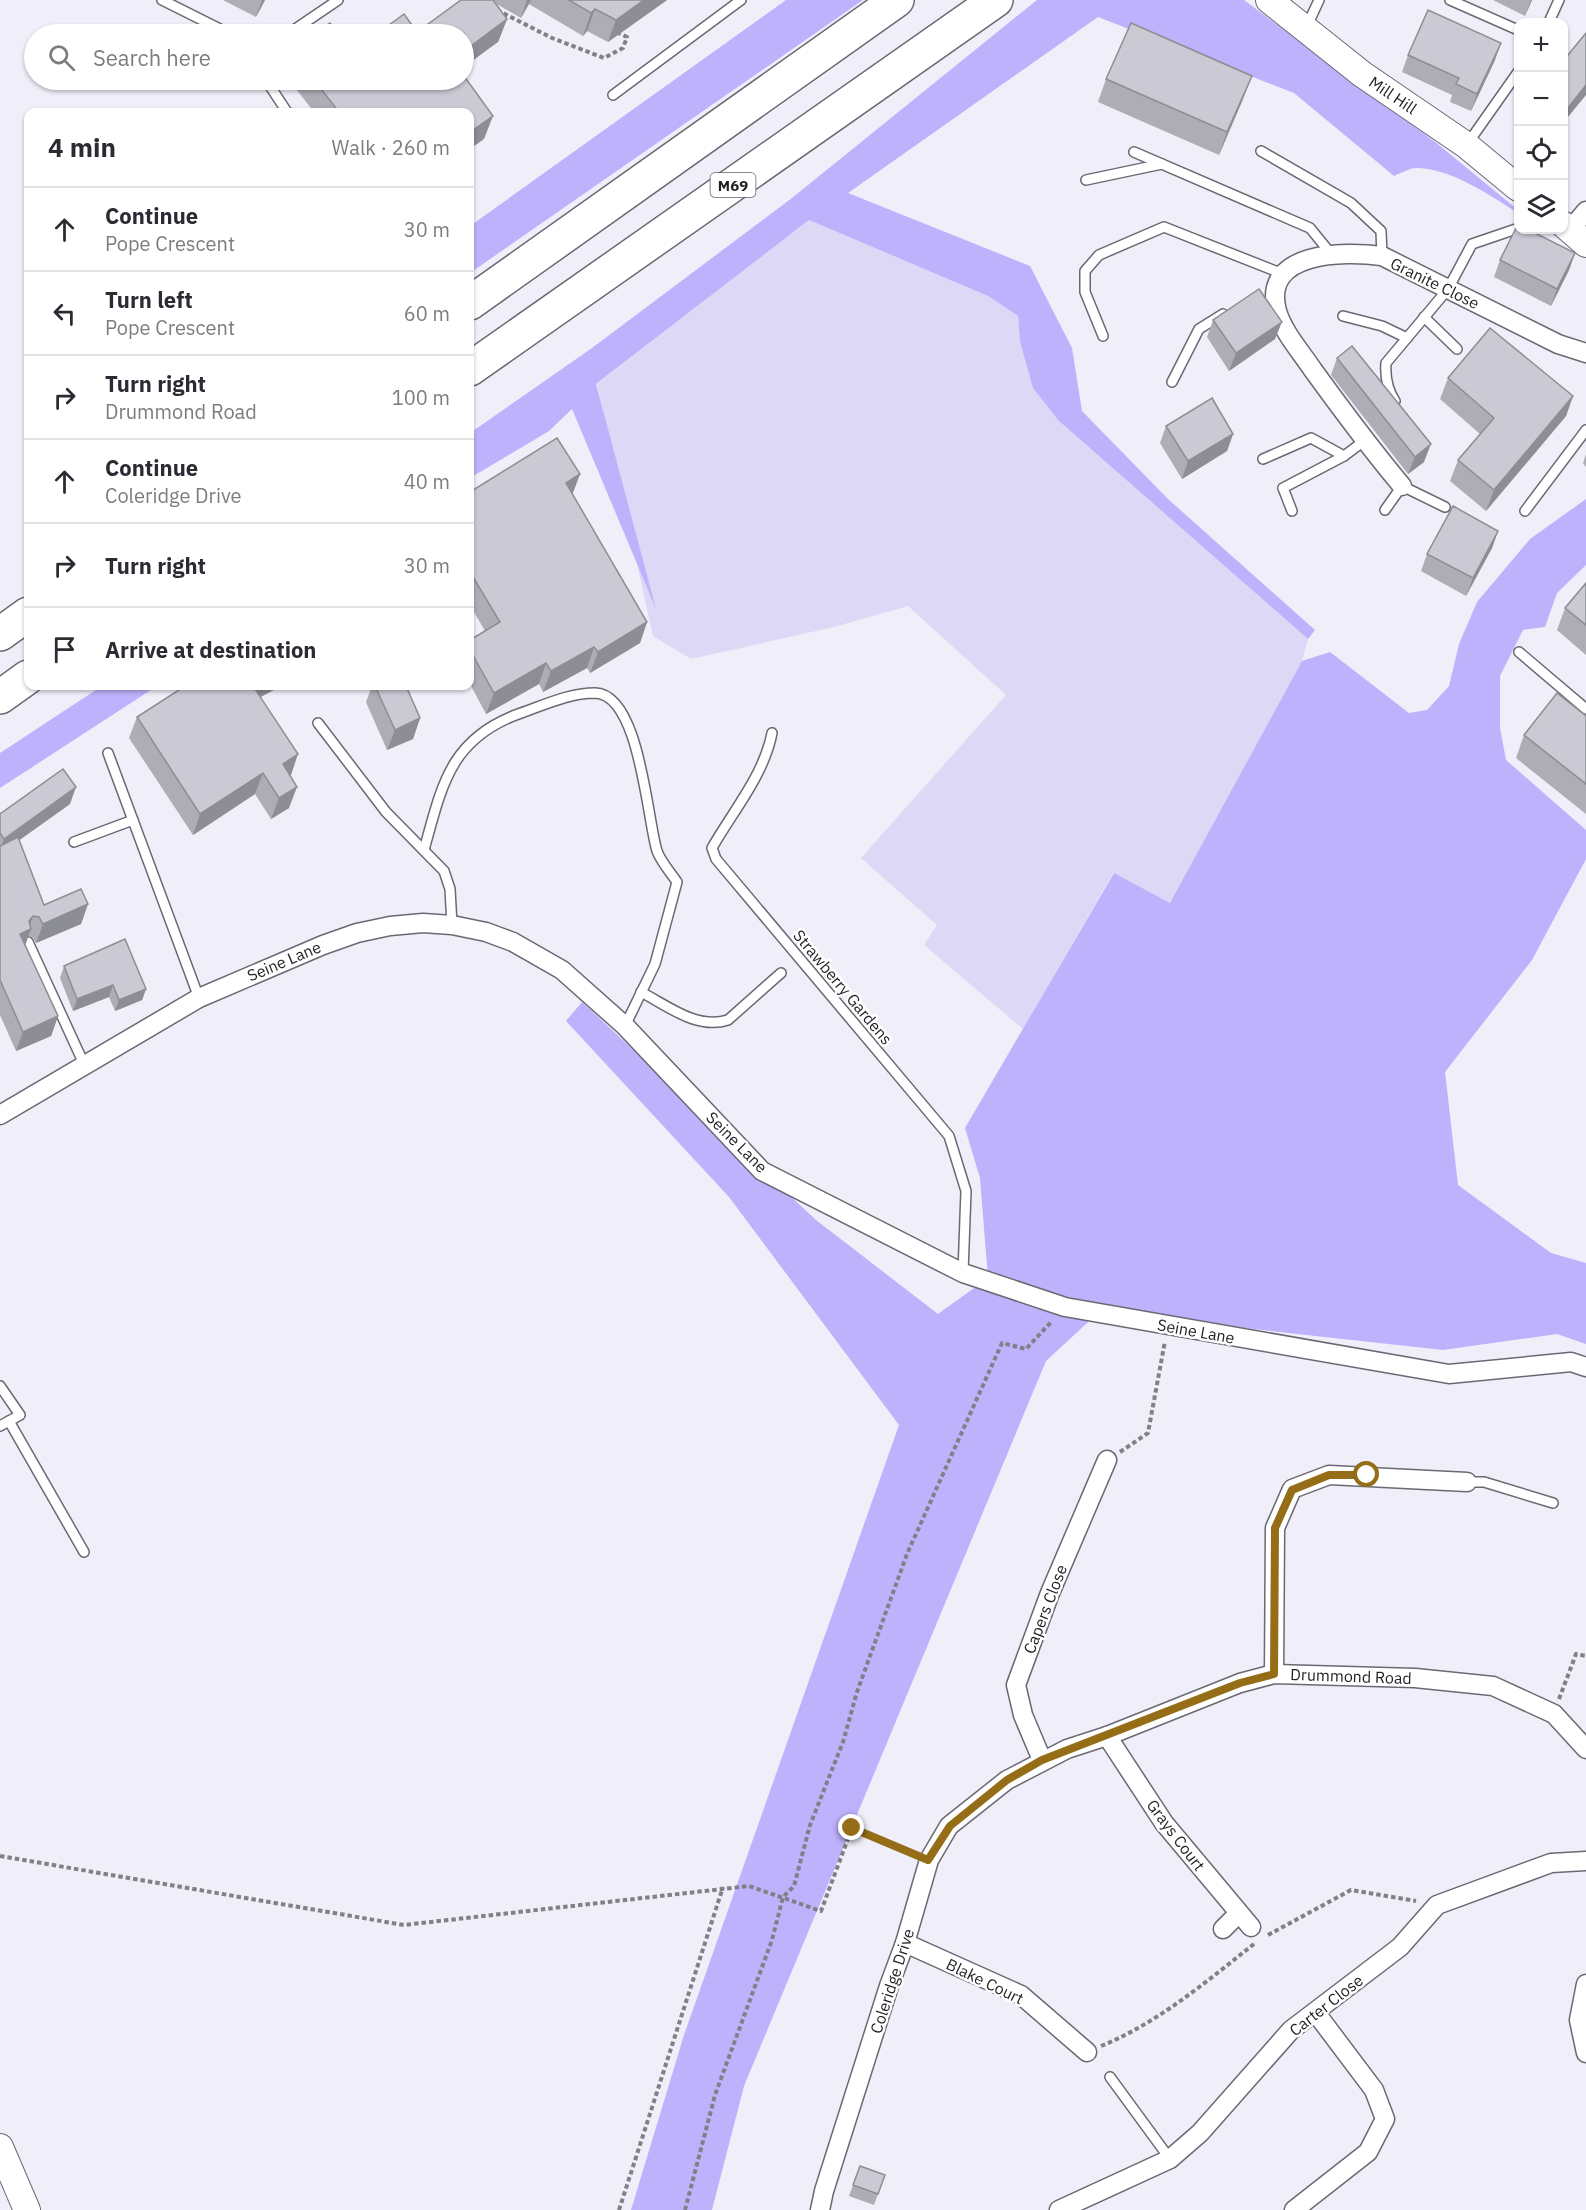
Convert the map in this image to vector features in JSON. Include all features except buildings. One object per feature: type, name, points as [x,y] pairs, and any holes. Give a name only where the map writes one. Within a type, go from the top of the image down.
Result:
[{"type":"highway","points":[[474,300],[897,0]]},
{"type":"highway","name":"M69","points":[[474,366],[996,0]]},
{"type":"highway","points":[[0,634],[24,617]]},
{"type":"highway","points":[[0,697],[24,680]]},
{"type":"main road","name":"Mill Hill","points":[[1269,0],[1362,74],[1466,145],[1514,185]]},
{"type":"main road","points":[[0,2147],[27,2210]]},
{"type":"street","points":[[1573,233],[1586,211]]},
{"type":"street","name":"Granite Close","points":[[1283,274],[1294,265],[1320,256],[1352,252],[1382,256],[1558,344],[1586,353]]},
{"type":"street","points":[[1283,274],[1271,299],[1293,342],[1364,441],[1402,486]]},
{"type":"street","name":"Seine Lane","points":[[0,1114],[199,998],[357,933],[423,923],[452,925],[486,932],[538,955],[562,970],[625,1026],[762,1171],[963,1273],[1059,1305],[1449,1374],[1571,1362],[1586,1367]]},
{"type":"street","name":"Capers Close","points":[[1042,1760],[1023,1714],[1016,1685],[1050,1593],[1107,1460]]},
{"type":"street","points":[[1274,1674],[1275,1528],[1292,1490],[1329,1475],[1467,1482]]},
{"type":"street","name":"Drummond Road","points":[[1007,1780],[1042,1760],[1240,1683],[1274,1674],[1415,1678],[1493,1686],[1554,1714],[1586,1749]]},
{"type":"street","name":"Grays Court","points":[[1107,1736],[1164,1824],[1245,1921],[1223,1929]]},
{"type":"street","name":"Coleridge Drive","points":[[820,2210],[889,1986],[905,1943],[928,1860],[950,1826],[1007,1780]]},
{"type":"street","name":"Carter Close","points":[[1059,2210],[1170,2159],[1200,2133],[1291,2030],[1400,1947],[1437,1905],[1551,1863],[1586,1861]]},
{"type":"street","name":"Blake Court","points":[[905,1943],[1021,1995],[1087,2052]]},
{"type":"street","points":[[1586,1984],[1583,2019],[1586,2053]]},
{"type":"street","points":[[1294,2210],[1368,2152],[1385,2119],[1374,2090],[1316,2013]]},
{"type":"lane","points":[[162,0],[210,24]]},
{"type":"lane","points":[[303,24],[338,0]]},
{"type":"lane","points":[[613,95],[741,0]]},
{"type":"lane","points":[[1306,29],[1319,0]]},
{"type":"lane","points":[[1450,0],[1514,28]]},
{"type":"lane","points":[[1551,18],[1559,0]]},
{"type":"lane","points":[[1466,145],[1514,78]]},
{"type":"lane","points":[[272,90],[284,108]]},
{"type":"lane","points":[[1261,151],[1351,203],[1381,231],[1382,256]]},
{"type":"lane","points":[[1134,152],[1310,228],[1332,255]]},
{"type":"lane","points":[[1086,180],[1161,164]]},
{"type":"lane","points":[[1103,336],[1085,292],[1085,271],[1099,255],[1164,227],[1283,274]]},
{"type":"lane","points":[[1402,411],[1390,394],[1385,376],[1386,363],[1448,289],[1472,244],[1516,229],[1534,240]]},
{"type":"lane","points":[[1172,382],[1199,329],[1233,308]]},
{"type":"lane","points":[[1343,316],[1382,326],[1407,338]]},
{"type":"lane","points":[[1424,317],[1457,349]]},
{"type":"lane","points":[[1525,512],[1586,430]]},
{"type":"lane","points":[[1263,459],[1311,438],[1344,456]]},
{"type":"lane","points":[[1292,512],[1283,488],[1344,456],[1364,441]]},
{"type":"lane","points":[[1385,510],[1402,486],[1445,507]]},
{"type":"lane","points":[[1519,652],[1586,709]]},
{"type":"lane","points":[[424,850],[447,774],[470,741],[515,715],[565,697],[597,693],[610,700],[625,717],[638,754],[658,853],[677,882],[655,964],[625,1026]]},
{"type":"lane","points":[[318,723],[386,812],[437,862],[448,880],[452,925]]},
{"type":"lane","name":"Strawberry Gardens","points":[[771,733],[768,751],[759,772],[712,848],[716,859],[949,1136],[966,1191],[963,1273]]},
{"type":"lane","points":[[108,753],[199,998]]},
{"type":"lane","points":[[74,842],[133,820]]},
{"type":"lane","points":[[28,942],[84,1064]]},
{"type":"lane","points":[[641,992],[704,1023],[717,1023],[728,1020],[781,973]]},
{"type":"lane","points":[[0,1386],[20,1415],[4,1423],[84,1552]]},
{"type":"lane","points":[[1467,1482],[1484,1482],[1553,1503]]},
{"type":"lane","points":[[1110,2077],[1170,2159]]},
{"type":"path","points":[[489,5],[552,38],[604,58],[624,48],[627,37],[613,31]]},
{"type":"path","points":[[686,2210],[715,2095],[772,1940],[783,1898],[794,1886],[810,1825],[843,1742],[857,1692],[907,1554],[1002,1342],[1026,1349],[1059,1305]]},
{"type":"path","points":[[1107,1460],[1148,1433],[1168,1326]]},
{"type":"path","points":[[1554,1714],[1576,1654],[1586,1656]]},
{"type":"path","points":[[0,1856],[404,1925],[723,1887],[749,1886],[821,1911],[852,1828],[928,1860]]},
{"type":"path","points":[[620,2210],[723,1887]]},
{"type":"path","points":[[1087,2052],[1124,2037],[1202,1986],[1262,1938],[1351,1890],[1437,1905]]},
{"type":"shaded area","points":[[786,0],[863,0],[474,270],[474,223]]},
{"type":"shaded area","points":[[1037,0],[1244,0],[1434,141],[1514,207],[1514,210],[1470,184],[1429,169],[1416,168],[1394,176],[1294,93],[1098,17],[848,193],[1030,266],[1072,348],[1082,411],[1168,499],[1315,630],[1308,639],[1059,421],[1033,388],[1020,341],[1018,316],[988,296],[809,220],[596,384],[656,609],[572,409],[549,431],[474,476],[474,430],[592,348],[792,198]]},
{"type":"shaded area","points":[[809,220],[988,296],[1018,316],[1020,341],[1059,421],[1308,639],[1302,661],[1170,904],[1113,873],[1023,1029],[924,945],[937,925],[861,858],[1006,695],[908,606],[834,627],[691,659],[653,636],[597,384]]},
{"type":"shaded area","points":[[1586,499],[1586,565],[1557,593],[1545,627],[1523,630],[1500,676],[1500,728],[1506,760],[1586,830],[1586,859],[1532,960],[1445,1072],[1458,1185],[1551,1253],[1586,1263],[1586,1344],[1557,1334],[1443,1350],[1099,1312],[1046,1361],[744,2086],[712,2210],[631,2210],[684,2035],[899,1425],[729,1197],[566,1021],[582,1002],[816,1220],[938,1314],[988,1278],[980,1178],[965,1128],[1114,873],[1170,903],[1302,661],[1330,652],[1409,713],[1427,710],[1449,686],[1459,644],[1477,602],[1530,539]]},
{"type":"shaded area","points":[[96,690],[151,690],[0,788],[0,753]]},
{"type":"route","points":[[852,1828],[928,1860],[950,1826],[1007,1780],[1042,1760],[1240,1683],[1274,1674],[1275,1528],[1292,1490],[1329,1475],[1367,1475]]}]
